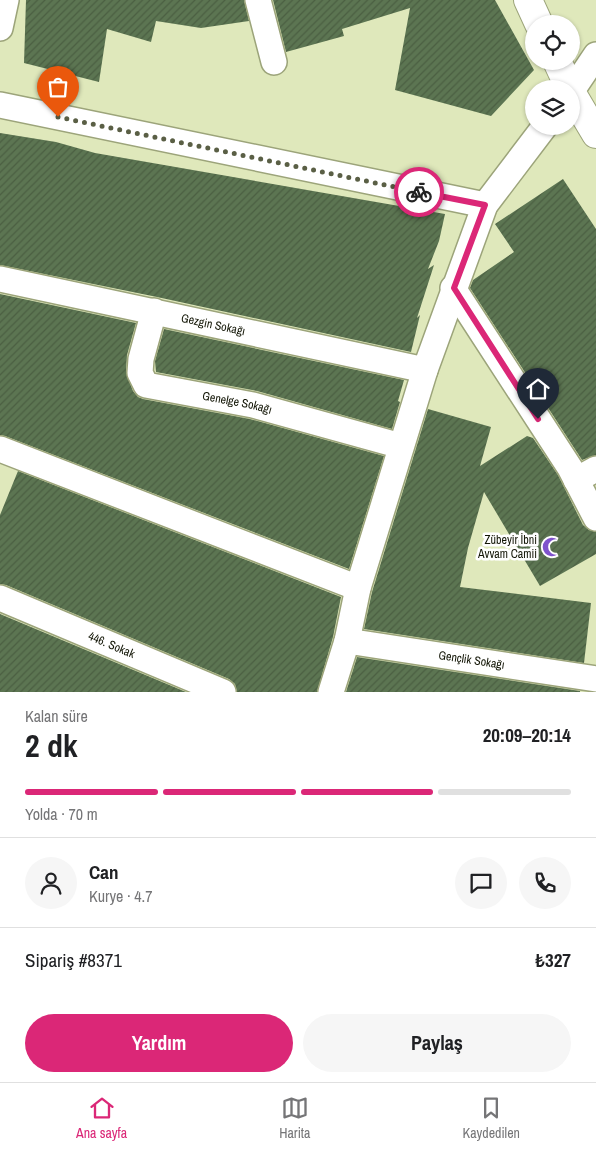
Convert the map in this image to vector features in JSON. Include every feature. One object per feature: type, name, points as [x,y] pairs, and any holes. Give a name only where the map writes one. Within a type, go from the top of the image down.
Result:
[{"type":"main road","points":[[528,0],[536,15]]},
{"type":"main road","points":[[580,106],[596,134]]},
{"type":"street","points":[[0,28],[6,0]]},
{"type":"street","points":[[258,0],[274,62]]},
{"type":"street","points":[[579,80],[596,55]]},
{"type":"street","points":[[0,105],[485,205]]},
{"type":"street","points":[[330,692],[347,641],[358,588],[425,370],[485,205],[538,135]]},
{"type":"street","name":"Gezgin Sokağı","points":[[0,279],[425,370]]},
{"type":"street","points":[[454,288],[586,474],[596,518]]},
{"type":"street","name":"Genelge Sokağı","points":[[154,311],[141,359],[140,372],[146,385],[253,405],[401,446]]},
{"type":"street","points":[[0,449],[358,588]]},
{"type":"street","name":"446. Sokak","points":[[0,598],[223,692]]},
{"type":"street","name":"Gençlik Sokağı","points":[[347,641],[596,679]]},
{"type":"building","points":[[26,0],[244,0],[249,21],[201,28],[156,21],[151,42],[107,29],[99,82],[24,63]]},
{"type":"building","points":[[273,0],[495,0],[525,54],[525,70],[534,70],[491,116],[395,90],[410,8],[342,29],[344,36],[286,52]]},
{"type":"building","points":[[0,133],[56,142],[95,153],[445,214],[439,241],[428,269],[434,265],[417,318],[420,315],[411,352],[0,265]]},
{"type":"building","points":[[563,179],[596,229],[596,455],[582,460],[470,288],[473,280],[514,252],[495,224]]},
{"type":"building","points":[[0,294],[136,323],[127,355],[126,372],[133,391],[138,397],[250,419],[384,456],[349,569],[0,435]]},
{"type":"building","points":[[164,329],[404,380],[392,429],[257,391],[156,372],[155,361]]},
{"type":"building","points":[[428,409],[491,427],[480,466],[527,436],[533,438],[558,475],[583,525],[589,530],[596,532],[596,554],[540,586],[484,492],[468,548],[460,587],[591,603],[584,663],[364,629],[372,592]]},
{"type":"building","points":[[18,471],[341,597],[333,637],[317,692],[237,692],[235,684],[229,679],[0,584],[0,515]]},
{"type":"building","points":[[0,614],[186,692],[0,692]]},
{"type":"building","points":[[357,657],[580,691],[580,692],[346,692]]},
{"type":"way so far","points":[[58,117],[419,192]]},
{"type":"place","name":"Zübeyir İbni Avvam Camii","points":[[552,547]]},
{"type":"route","points":[[419,192],[485,205],[454,288],[538,419]]}]
